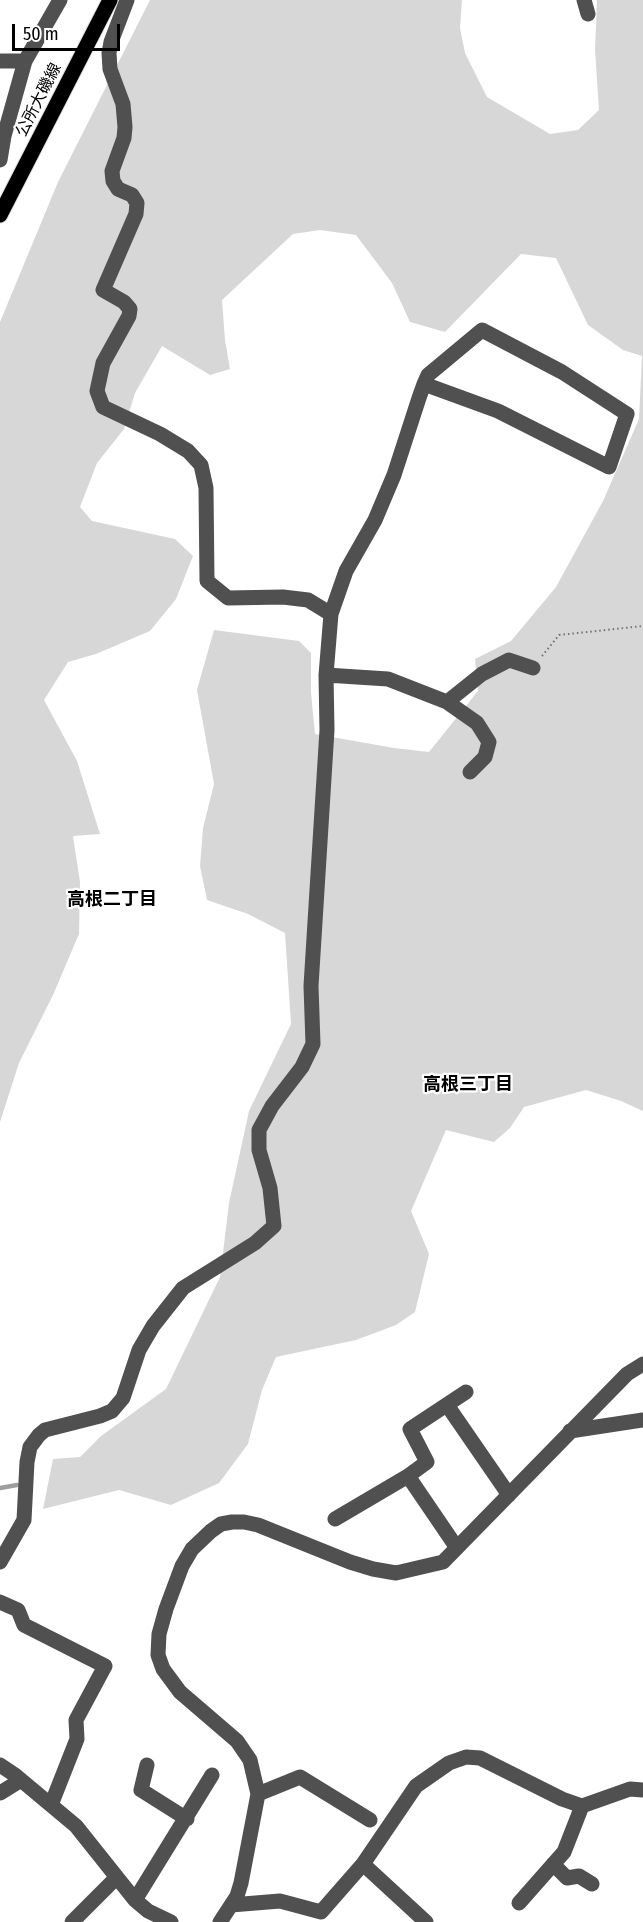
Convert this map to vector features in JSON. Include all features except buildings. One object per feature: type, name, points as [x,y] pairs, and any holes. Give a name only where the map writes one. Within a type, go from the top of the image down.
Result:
[{"type":"main road","name":"公所大磯線","points":[[0,215],[110,0]]},
{"type":"street","points":[[0,160],[4,136],[25,61],[60,0]]},
{"type":"street","points":[[127,0],[109,53],[110,69],[123,104],[126,127],[111,171],[118,189],[132,195],[137,203],[136,214],[103,290],[124,302],[129,309],[129,316],[103,363],[97,391],[103,407],[179,445],[201,465],[206,488],[207,581],[228,598],[283,597],[308,600],[331,614]]},
{"type":"street","points":[[0,61],[25,61]]},
{"type":"street","points":[[0,1562],[24,1520],[27,1462],[30,1447],[39,1435],[45,1430],[112,1411],[123,1398],[139,1350],[153,1326],[183,1288],[255,1243],[274,1226],[270,1188],[259,1150],[259,1130],[272,1106],[302,1067],[313,1044],[311,986],[327,730],[326,675],[331,614],[346,571],[375,520],[394,475],[424,384],[428,375],[482,330],[562,372],[627,414],[609,466],[498,411],[424,384]]},
{"type":"street","points":[[447,702],[482,674],[509,660],[532,668]]},
{"type":"street","points":[[326,675],[388,679],[447,702],[477,723],[489,742],[485,757],[470,772]]},
{"type":"street","points":[[220,1922],[241,1883],[258,1794],[250,1760],[237,1741],[180,1692],[167,1675],[158,1655],[159,1634],[166,1610],[182,1566],[192,1549],[221,1524],[232,1522],[258,1526],[373,1569],[396,1573],[443,1562],[627,1374],[643,1364]]},
{"type":"street","points":[[335,1519],[408,1476],[427,1462],[410,1429],[466,1392]]},
{"type":"street","points":[[447,1406],[509,1496]]},
{"type":"street","points":[[570,1431],[643,1420]]},
{"type":"street","points":[[408,1476],[457,1548]]},
{"type":"street","points":[[0,1602],[18,1610],[24,1625],[105,1666],[76,1720],[77,1739],[51,1805]]},
{"type":"street","points":[[231,1905],[280,1901],[321,1912],[363,1863],[416,1786],[449,1763],[466,1757],[480,1758],[582,1806],[630,1789],[643,1790]]},
{"type":"street","points":[[0,1765],[76,1826],[135,1900],[148,1911],[171,1922]]},
{"type":"street","points":[[147,1765],[141,1790],[187,1819]]},
{"type":"street","points":[[135,1900],[212,1775]]},
{"type":"street","points":[[258,1794],[300,1777],[370,1820]]},
{"type":"street","points":[[0,1793],[21,1780]]},
{"type":"street","points":[[519,1903],[564,1852],[582,1806]]},
{"type":"street","points":[[363,1863],[426,1922]]},
{"type":"street","points":[[553,1864],[567,1878],[579,1876],[592,1884]]},
{"type":"street","points":[[72,1922],[116,1878]]},
{"type":"path","points":[[532,668],[559,635],[643,626]]},
{"type":"shaded area","points":[[150,0],[462,0],[460,28],[465,53],[487,97],[550,134],[578,130],[599,110],[595,50],[597,0],[643,0],[643,1111],[586,1090],[524,1107],[510,1128],[494,1142],[446,1130],[411,1211],[429,1254],[415,1312],[396,1325],[356,1340],[276,1357],[262,1390],[248,1444],[219,1483],[171,1505],[119,1490],[43,1509],[53,1459],[80,1457],[101,1436],[166,1389],[220,1277],[229,1203],[249,1111],[291,1024],[285,933],[248,914],[207,900],[200,866],[203,828],[214,784],[197,690],[214,630],[299,641],[311,653],[311,693],[315,734],[429,752],[478,691],[475,659],[511,641],[556,587],[603,501],[639,419],[642,356],[623,350],[588,325],[556,258],[521,254],[445,332],[410,322],[392,283],[356,235],[320,230],[293,234],[222,300],[230,369],[210,375],[162,346],[135,393],[124,429],[97,463],[80,507],[92,521],[175,539],[193,556],[176,599],[150,631],[96,654],[68,662],[44,700],[77,761],[100,834],[73,836],[80,882],[79,934],[53,995],[19,1063],[0,1122],[0,322],[58,182]]},
{"type":"waterway","points":[[0,1488],[17,1485]]},
{"type":"district","name":"高根二丁目","points":[[112,900]]},
{"type":"district","name":"高根三丁目","points":[[468,1085]]}]
